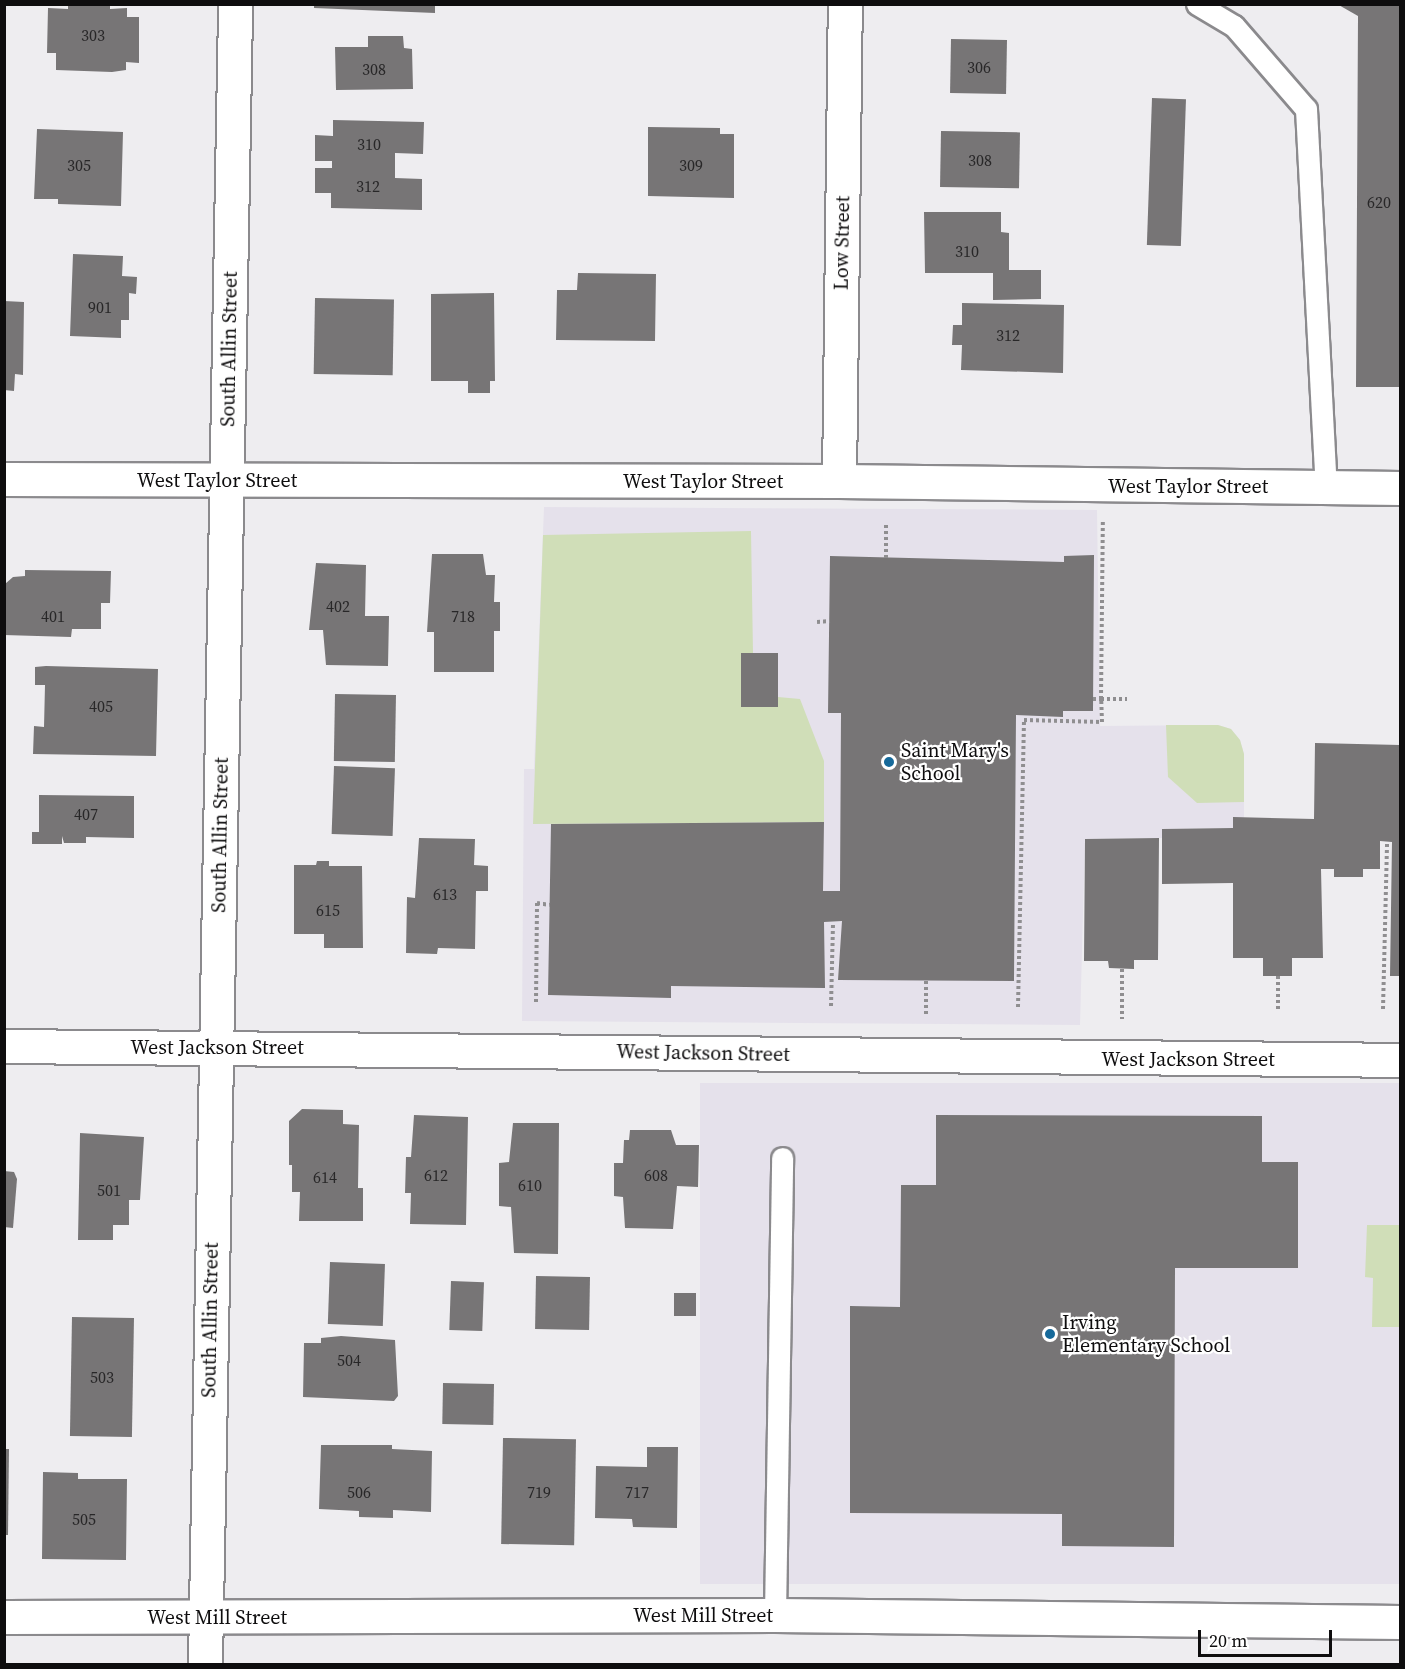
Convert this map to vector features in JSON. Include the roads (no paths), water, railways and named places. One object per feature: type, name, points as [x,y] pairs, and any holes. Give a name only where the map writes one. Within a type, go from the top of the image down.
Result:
[{"type":"street","name":"South Allin Street","points":[[205,1665],[235,4]]},
{"type":"street","name":"Low Street","points":[[839,481],[845,4]]},
{"type":"street","name":"West Taylor Street","points":[[4,479],[839,481],[1401,488]]},
{"type":"street","name":"West Jackson Street","points":[[4,1046],[1401,1060]]},
{"type":"street","name":"West Mill Street","points":[[4,1617],[775,1615],[1401,1622]]},
{"type":"lane","points":[[1197,4],[1234,26],[1306,109],[1326,487]]},
{"type":"lane","points":[[775,1615],[782,1158]]},
{"type":"place","name":"Saint Mary's School","points":[[889,762]]},
{"type":"place","name":"Irving Elementary School","points":[[1050,1334]]}]
